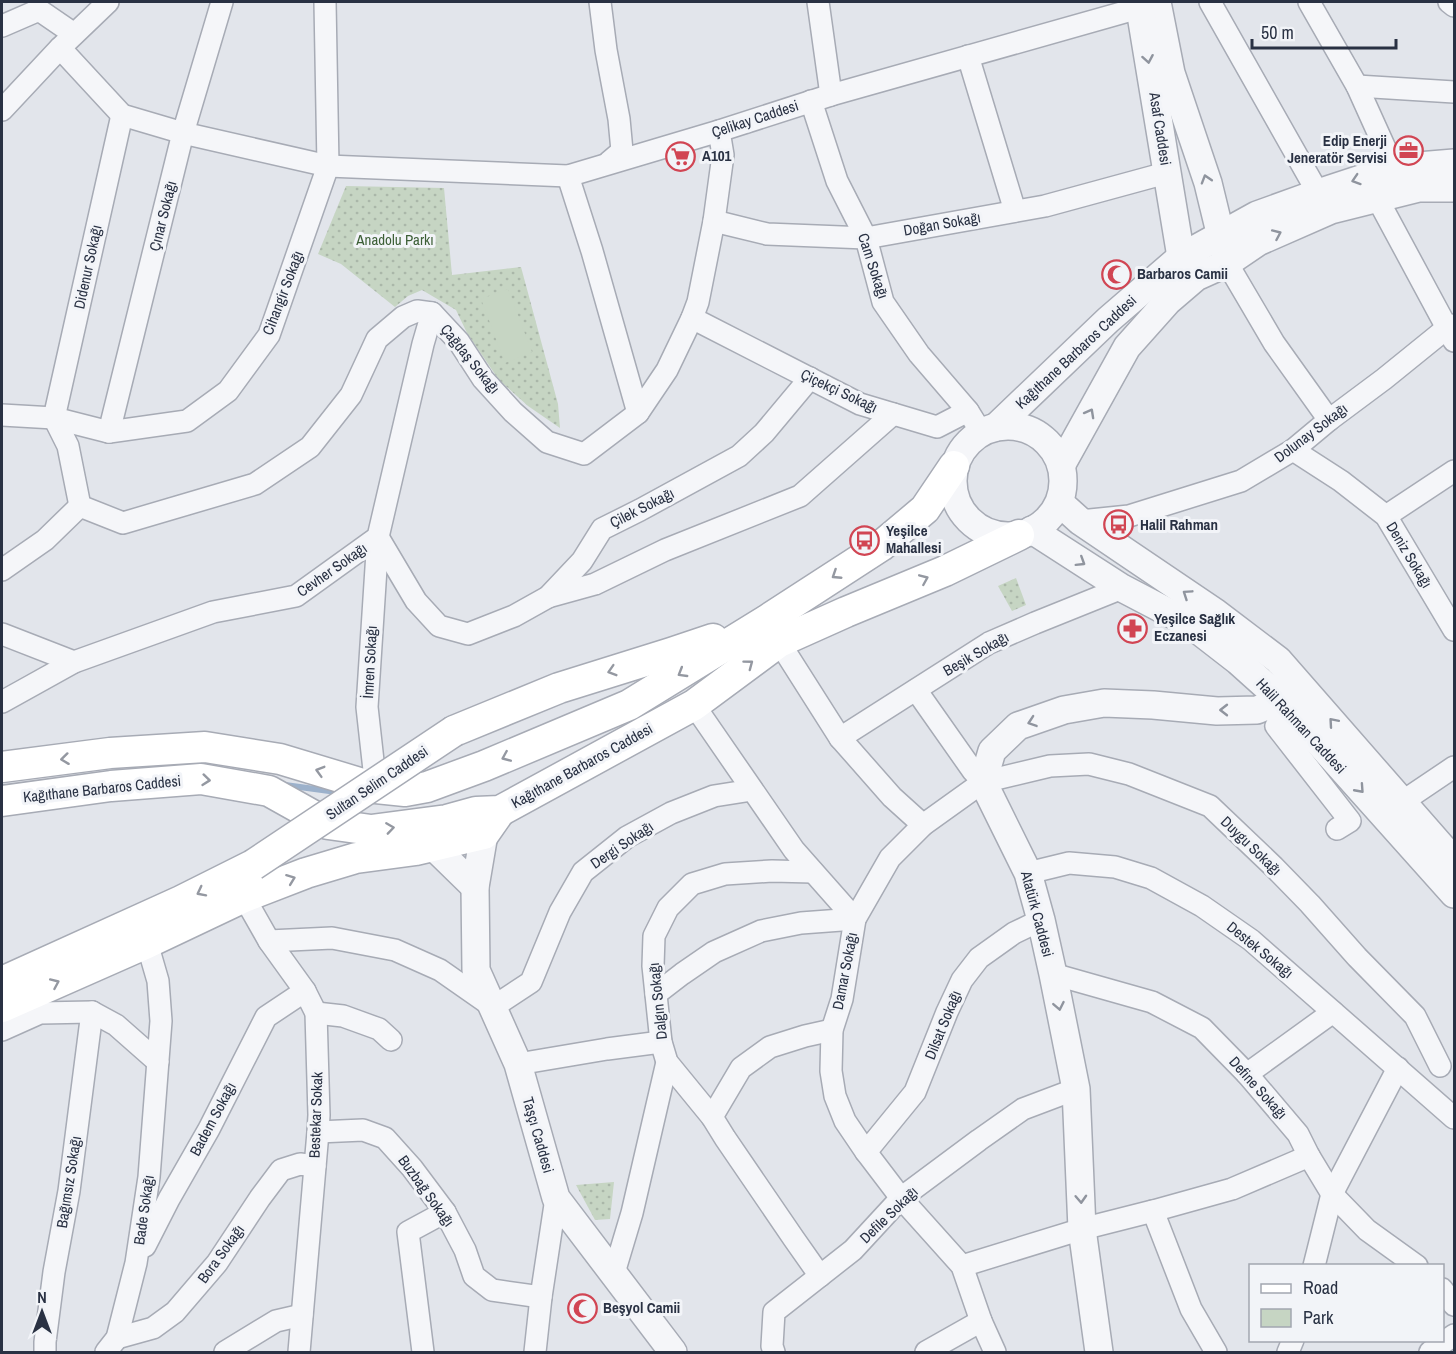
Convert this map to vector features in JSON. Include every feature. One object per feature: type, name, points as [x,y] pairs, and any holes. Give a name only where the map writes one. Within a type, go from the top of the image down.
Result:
[{"type":"main road","name":"Kağıthane Barbaros Caddesi","points":[[2,801],[111,786],[201,779],[269,791],[328,824],[371,830],[447,820],[476,812],[492,822],[694,705],[773,631],[925,509],[954,466]]},
{"type":"main road","name":"Kağıthane Barbaros Caddesi","points":[[2,767],[111,753],[205,747],[280,759],[376,788],[405,791],[427,787],[484,766],[629,705],[773,631],[846,612],[945,571],[1025,533]]},
{"type":"main road","name":"Sultan Selim Caddesi","points":[[2,981],[181,902],[253,865],[454,731],[559,688],[671,653],[773,631]]},
{"type":"main road","points":[[111,753],[111,786]]},
{"type":"main road","points":[[2,1007],[244,897],[306,873],[356,858],[434,846],[492,822]]},
{"type":"street","points":[[2,110],[67,41],[108,2]]},
{"type":"street","name":"Çınar Sokağı","points":[[109,432],[183,133],[222,2]]},
{"type":"street","name":"Cihangir Sokağı","points":[[2,415],[54,418],[109,432],[187,421],[228,392],[269,335],[328,166],[325,2]]},
{"type":"street","points":[[600,2],[622,151],[609,162]]},
{"type":"street","name":"Cam Sokağı","points":[[818,2],[821,98],[837,181],[866,238],[883,302],[919,354],[982,423]]},
{"type":"street","points":[[1210,2],[1317,193]]},
{"type":"street","points":[[1309,2],[1357,86],[1394,168]]},
{"type":"street","points":[[1449,2],[1455,6]]},
{"type":"street","name":"Çelikay Caddesi","points":[[122,115],[183,133],[328,166],[568,176],[821,98],[1150,3]]},
{"type":"street","name":"Asaf Caddesi","points":[[1150,3],[1166,173],[1181,257]]},
{"type":"street","name":"Asaf Caddesi","points":[[1150,3],[1208,183],[1227,263]]},
{"type":"street","points":[[2,26],[39,10],[67,41],[122,115]]},
{"type":"street","points":[[968,56],[1015,211]]},
{"type":"street","points":[[1357,86],[1455,92]]},
{"type":"street","name":"Didenur Sokağı","points":[[54,418],[122,115]]},
{"type":"street","name":"Çağdaş Sokağı","points":[[80,506],[123,523],[255,483],[310,447],[351,395],[377,339],[403,317],[417,311],[432,314],[459,342],[483,379],[513,412],[547,442],[584,454],[638,413],[667,370],[692,318],[698,302],[714,221],[723,155],[719,131]]},
{"type":"street","name":"Kağıthane Barbaros Caddesi","points":[[982,423],[1181,257],[1257,215],[1394,168],[1455,163]]},
{"type":"street","name":"Doğan Sokağı","points":[[714,221],[767,234],[866,238],[1045,206],[1166,173]]},
{"type":"street","points":[[568,176],[638,413]]},
{"type":"street","name":"Kağıthane Barbaros Caddesi","points":[[1062,464],[1127,348],[1168,301],[1196,277],[1227,263],[1258,242],[1331,210],[1419,188],[1455,188]]},
{"type":"street","points":[[1377,198],[1452,331]]},
{"type":"street","points":[[1227,263],[1274,343],[1329,420]]},
{"type":"street","name":"Cevher Sokağı","points":[[2,702],[74,662],[213,612],[296,596],[378,537],[432,314]]},
{"type":"street","name":"Çiçekçi Sokağı","points":[[692,318],[860,404],[937,427],[982,423]]},
{"type":"street","name":"Dolunay Sokağı","points":[[1080,521],[1130,516],[1241,481],[1293,450],[1329,420],[1452,331]]},
{"type":"street","name":"Çilek Sokağı","points":[[378,537],[416,601],[439,626],[468,634],[514,616],[548,597],[582,561],[602,529],[739,456],[764,434],[810,378]]},
{"type":"street","points":[[548,597],[595,584],[665,550],[800,496],[893,414]]},
{"type":"street","points":[[2,570],[45,540],[80,506],[68,446],[54,418]]},
{"type":"street","points":[[982,423],[1009,425],[1039,434],[1053,447],[1062,464],[1064,479],[1060,503],[1037,528],[1025,533],[1007,536],[988,533],[969,520],[961,510],[954,492],[954,466],[958,456],[982,423]]},
{"type":"street","name":"Deniz Sokağı","points":[[1293,450],[1341,481],[1386,516],[1455,630]]},
{"type":"street","points":[[1386,516],[1455,471]]},
{"type":"street","name":"Halil Rahman Caddesi","points":[[1060,503],[1080,521],[1216,614],[1278,660],[1455,861]]},
{"type":"street","name":"Halil Rahman Caddesi","points":[[1025,533],[1189,623],[1238,661],[1282,702],[1455,894]]},
{"type":"street","name":"İmren Sokağı","points":[[376,788],[368,707],[378,537]]},
{"type":"street","name":"Beşik Sokağı","points":[[840,738],[989,643],[1122,588]]},
{"type":"street","points":[[773,631],[840,738],[892,797],[923,825]]},
{"type":"street","points":[[2,634],[74,662]]},
{"type":"street","points":[[916,690],[983,782]]},
{"type":"street","points":[[656,994],[714,952],[761,931],[801,923],[855,919],[890,858],[923,825],[983,782],[992,751],[1018,726],[1064,710],[1104,703],[1217,711],[1257,710],[1282,702],[1276,726],[1350,821],[1337,829]]},
{"type":"street","name":"Damar Sokağı","points":[[694,705],[794,850],[855,919],[842,999],[832,1030],[831,1071],[835,1096],[845,1121],[866,1152],[901,1198],[962,1266]]},
{"type":"street","name":"Duygu Sokağı","points":[[983,782],[1050,766],[1089,764],[1130,774],[1210,806],[1274,867],[1415,1016],[1447,1063]]},
{"type":"street","points":[[1402,802],[1455,767]]},
{"type":"street","name":"Atatürk Caddesi","points":[[983,782],[1028,873],[1053,974],[1076,1089],[1082,1229],[1099,1353]]},
{"type":"street","name":"Dergi Sokağı","points":[[493,1007],[531,982],[560,912],[583,872],[627,837],[671,813],[714,796],[752,790]]},
{"type":"street","name":"Taşçı Caddesi","points":[[492,822],[475,887],[476,970],[518,1064],[556,1198],[673,1353]]},
{"type":"street","points":[[434,846],[475,887]]},
{"type":"street","name":"Destek Sokağı","points":[[1028,873],[1069,863],[1115,867],[1151,878],[1202,906],[1251,940],[1455,1118]]},
{"type":"street","name":"Dalgın Sokağı","points":[[813,872],[771,871],[725,874],[692,884],[668,908],[654,936],[653,966],[661,1042],[667,1062],[712,1117],[787,1230],[820,1275]]},
{"type":"street","name":"Bestekar Sokak","points":[[244,897],[269,941],[305,991],[316,1013],[319,1115],[299,1353]]},
{"type":"street","name":"Dilsat Sokağı","points":[[866,1152],[915,1092],[962,980],[979,958],[1014,933],[1041,920]]},
{"type":"street","points":[[269,941],[332,938],[395,950],[440,970],[493,1007]]},
{"type":"street","name":"Bade Sokağı","points":[[111,1345],[136,1263],[149,1177],[161,1021],[155,971],[147,943]]},
{"type":"street","name":"Define Sokağı","points":[[1053,974],[1152,1002],[1202,1028],[1247,1074],[1298,1134],[1332,1194],[1367,1230],[1414,1264]]},
{"type":"street","name":"Badem Sokağı","points":[[136,1263],[209,1129],[266,1017],[305,991]]},
{"type":"street","points":[[2,1030],[40,1013],[92,1012],[116,1025],[158,1062]]},
{"type":"street","name":"Bağımsız Sokağı","points":[[45,1353],[54,1272],[69,1191],[92,1012]]},
{"type":"street","points":[[1247,1074],[1333,1012]]},
{"type":"street","points":[[316,1013],[343,1016],[370,1025],[379,1029],[391,1040]]},
{"type":"street","points":[[712,1117],[741,1068],[770,1047],[832,1030]]},
{"type":"street","points":[[518,1064],[661,1042]]},
{"type":"street","points":[[614,1273],[632,1213],[667,1062]]},
{"type":"street","points":[[1314,1264],[1332,1194],[1405,1074],[1447,1063]]},
{"type":"street","name":"Defile Sokağı","points":[[774,1353],[772,1346],[774,1312],[853,1250],[901,1198],[1023,1109],[1076,1089]]},
{"type":"street","name":"Buzbağ Sokağı","points":[[318,1132],[363,1130],[385,1138],[412,1168],[445,1212],[465,1250],[474,1276],[492,1290],[541,1297]]},
{"type":"street","points":[[994,1353],[962,1266],[1082,1229],[1232,1189],[1309,1156]]},
{"type":"street","name":"Bora Sokağı","points":[[111,1345],[153,1328],[175,1312],[217,1263],[281,1170],[300,1164],[315,1166]]},
{"type":"street","points":[[535,1353],[556,1198]]},
{"type":"street","points":[[1153,1211],[1191,1309],[1216,1353]]},
{"type":"street","points":[[423,1353],[408,1232],[445,1212]]},
{"type":"street","points":[[1444,1290],[1455,1305]]},
{"type":"street","points":[[225,1353],[276,1321],[302,1315]]},
{"type":"street","points":[[926,1353],[981,1321]]},
{"type":"street","points":[[1430,1353],[1455,1335]]},
{"type":"green space","name":"Anadolu Parkı","points":[[346,186],[444,188],[452,275],[521,267],[558,404],[560,428],[528,406],[499,380],[467,333],[456,310],[422,290],[408,296],[395,307],[341,264],[318,254]]},
{"type":"green space","points":[[508,289],[532,352],[505,363],[481,299]]},
{"type":"green space","points":[[1016,578],[1026,605],[1012,611],[998,586]]},
{"type":"green space","points":[[614,1182],[610,1219],[595,1220],[576,1185]]},
{"type":"waterway","points":[[285,785],[344,793]]},
{"type":"place","name":"Edip Enerji Jeneratör Servisi","points":[[1408,150]]},
{"type":"place","name":"A101","points":[[681,156]]},
{"type":"place","name":"Barbaros Camii","points":[[1116,274]]},
{"type":"place","name":"Halil Rahman","points":[[1119,525]]},
{"type":"place","name":"Yeşilce Mahallesi","points":[[865,540]]},
{"type":"place","name":"Yeşilce Sağlık Eczanesi","points":[[1133,628]]},
{"type":"place","name":"Beşyol Camii","points":[[582,1308]]}]
